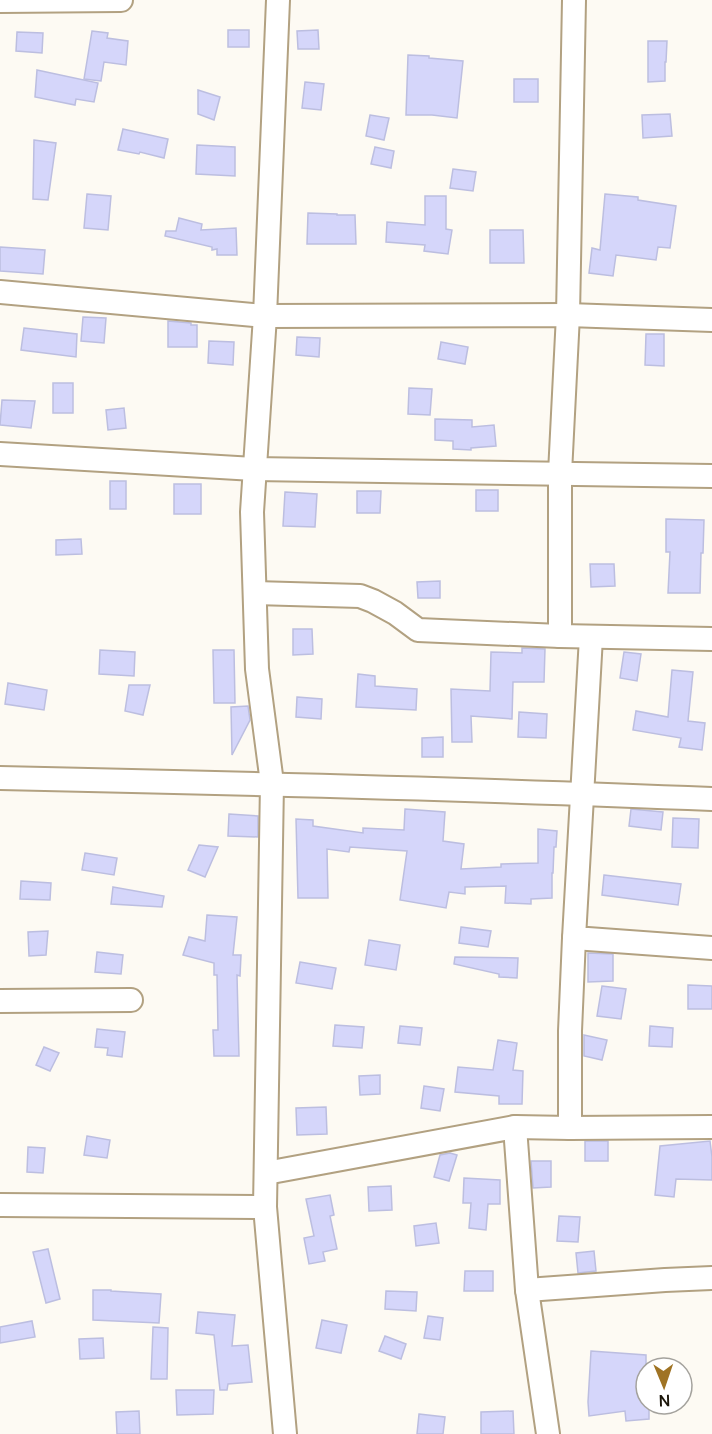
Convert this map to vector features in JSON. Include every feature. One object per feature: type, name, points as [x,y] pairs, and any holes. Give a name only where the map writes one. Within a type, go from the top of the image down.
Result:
[{"type":"street","points":[[0,1],[121,0]]},
{"type":"street","points":[[278,0],[265,316],[252,512],[257,669],[272,783],[265,1207],[285,1434]]},
{"type":"street","points":[[560,636],[560,473],[568,315],[574,0]]},
{"type":"street","points":[[0,292],[265,316],[568,315],[712,320]]},
{"type":"street","points":[[0,454],[254,469],[712,476]]},
{"type":"street","points":[[255,593],[360,596],[395,613],[418,630],[712,639]]},
{"type":"street","points":[[570,1128],[570,1030],[591,637]]},
{"type":"street","points":[[0,778],[272,783],[712,800]]},
{"type":"street","points":[[574,938],[712,948]]},
{"type":"street","points":[[0,1001],[131,1000]]},
{"type":"street","points":[[266,1173],[515,1127],[712,1127]]},
{"type":"street","points":[[515,1127],[527,1290],[548,1434]]},
{"type":"street","points":[[0,1205],[265,1207]]},
{"type":"street","points":[[527,1290],[712,1278]]},
{"type":"building","points":[[228,30],[249,30],[249,47],[228,47]]},
{"type":"building","points":[[318,30],[319,49],[298,49],[297,31]]},
{"type":"building","points":[[92,31],[108,33],[107,38],[128,41],[126,65],[104,62],[101,81],[84,79]]},
{"type":"building","points":[[17,32],[43,33],[42,53],[16,51]]},
{"type":"building","points":[[648,41],[667,41],[665,81],[648,82]]},
{"type":"building","points":[[408,55],[463,61],[457,118],[406,115]]},
{"type":"building","points":[[37,70],[98,83],[94,102],[76,99],[75,105],[35,97]]},
{"type":"building","points":[[514,79],[538,79],[538,102],[514,102]]},
{"type":"building","points":[[305,82],[324,84],[321,110],[302,108]]},
{"type":"building","points":[[198,90],[220,97],[214,120],[198,114]]},
{"type":"building","points":[[670,114],[672,136],[643,138],[642,115]]},
{"type":"building","points":[[370,115],[389,118],[384,140],[366,136]]},
{"type":"building","points":[[123,129],[168,139],[164,158],[118,150]]},
{"type":"building","points":[[34,140],[56,143],[48,200],[33,199]]},
{"type":"building","points":[[197,145],[235,147],[235,176],[196,174]]},
{"type":"building","points":[[375,147],[394,151],[391,168],[371,164]]},
{"type":"building","points":[[453,169],[476,172],[473,191],[450,188]]},
{"type":"building","points":[[87,194],[111,196],[108,230],[84,228]]},
{"type":"building","points":[[605,194],[638,197],[638,200],[676,206],[670,248],[658,247],[656,260],[616,255],[613,276],[589,273],[592,248],[600,250]]},
{"type":"building","points":[[425,196],[446,196],[446,229],[452,230],[448,254],[424,251],[425,245],[386,242],[387,222],[425,225]]},
{"type":"building","points":[[308,213],[355,215],[356,244],[307,244]]},
{"type":"building","points":[[179,218],[202,224],[201,230],[236,228],[237,255],[217,255],[217,249],[212,250],[212,247],[165,236],[166,231],[176,231]]},
{"type":"building","points":[[490,230],[523,230],[524,263],[490,263]]},
{"type":"building","points":[[0,247],[45,250],[43,274],[0,271]]},
{"type":"building","points":[[83,317],[106,318],[104,343],[81,341]]},
{"type":"building","points":[[168,321],[197,325],[197,347],[168,347]]},
{"type":"building","points":[[24,328],[77,334],[76,357],[21,350]]},
{"type":"building","points":[[646,334],[664,334],[664,366],[645,365]]},
{"type":"building","points":[[297,337],[320,338],[319,357],[296,355]]},
{"type":"building","points":[[209,341],[234,342],[233,365],[208,363]]},
{"type":"building","points":[[441,342],[468,347],[465,364],[438,359]]},
{"type":"building","points":[[53,383],[73,383],[73,413],[53,413]]},
{"type":"building","points":[[409,388],[432,389],[430,415],[408,414]]},
{"type":"building","points":[[2,400],[35,401],[31,428],[0,425]]},
{"type":"building","points":[[124,408],[126,428],[108,430],[106,410]]},
{"type":"building","points":[[435,419],[472,420],[472,427],[494,425],[496,446],[471,448],[471,450],[453,449],[453,441],[435,440]]},
{"type":"building","points":[[110,481],[126,481],[126,509],[110,509]]},
{"type":"building","points":[[174,484],[201,484],[201,514],[174,514]]},
{"type":"building","points":[[476,490],[498,490],[498,511],[476,511]]},
{"type":"building","points":[[357,491],[381,491],[380,513],[357,513]]},
{"type":"building","points":[[285,492],[317,494],[315,527],[283,526]]},
{"type":"building","points":[[666,519],[704,520],[700,593],[668,593],[670,552],[666,552]]},
{"type":"building","points":[[81,539],[82,554],[56,555],[56,540]]},
{"type":"building","points":[[590,564],[614,564],[615,586],[591,587]]},
{"type":"building","points":[[440,581],[440,598],[418,598],[417,582]]},
{"type":"building","points":[[293,629],[312,629],[313,654],[293,655]]},
{"type":"building","points":[[522,648],[545,649],[544,682],[513,682],[512,719],[471,716],[472,742],[452,742],[451,689],[490,691],[491,652],[522,653]]},
{"type":"building","points":[[100,650],[135,652],[134,676],[99,674]]},
{"type":"building","points":[[213,650],[234,650],[235,703],[214,703]]},
{"type":"building","points":[[624,652],[641,654],[637,681],[620,678]]},
{"type":"building","points":[[672,670],[693,672],[688,721],[705,723],[702,750],[679,747],[681,738],[633,730],[636,711],[668,717]]},
{"type":"building","points":[[358,674],[375,676],[375,686],[417,689],[416,710],[356,707]]},
{"type":"building","points":[[8,683],[47,690],[44,710],[5,704]]},
{"type":"building","points":[[129,685],[150,685],[143,715],[125,711]]},
{"type":"building","points":[[297,697],[322,699],[321,719],[296,717]]},
{"type":"building","points":[[248,706],[250,720],[232,755],[231,707]]},
{"type":"building","points":[[519,712],[547,714],[546,738],[518,737]]},
{"type":"building","points":[[443,737],[443,757],[422,757],[422,738]]},
{"type":"building","points":[[405,809],[445,812],[443,841],[464,844],[461,869],[501,867],[501,864],[538,863],[538,829],[557,831],[552,873],[552,898],[531,899],[531,904],[505,903],[506,886],[465,887],[465,894],[449,892],[446,908],[400,900],[407,851],[350,847],[349,852],[327,849],[328,898],[298,898],[296,819],[313,820],[313,826],[363,833],[363,828],[404,830]]},
{"type":"building","points":[[631,809],[663,812],[661,830],[629,826]]},
{"type":"building","points":[[229,814],[258,816],[258,837],[228,836]]},
{"type":"building","points":[[673,818],[699,819],[698,848],[672,847]]},
{"type":"building","points":[[199,845],[218,847],[205,877],[188,870]]},
{"type":"building","points":[[85,853],[117,858],[114,875],[82,870]]},
{"type":"building","points":[[604,875],[681,884],[678,905],[602,895]]},
{"type":"building","points":[[21,881],[51,883],[50,900],[20,899]]},
{"type":"building","points":[[113,887],[164,896],[162,907],[111,904]]},
{"type":"building","points":[[207,915],[237,917],[233,955],[241,955],[240,976],[237,975],[239,1056],[214,1056],[213,1030],[218,1030],[217,975],[214,975],[214,963],[183,955],[189,937],[205,941]]},
{"type":"building","points":[[461,927],[491,931],[488,947],[459,943]]},
{"type":"building","points":[[48,931],[46,955],[29,956],[28,932]]},
{"type":"building","points":[[369,940],[400,945],[396,970],[365,965]]},
{"type":"building","points":[[97,952],[123,955],[121,974],[95,972]]},
{"type":"building","points":[[588,953],[613,954],[613,981],[588,982]]},
{"type":"building","points":[[455,957],[518,958],[517,978],[499,977],[499,974],[454,964]]},
{"type":"building","points":[[300,962],[336,968],[332,989],[296,983]]},
{"type":"building","points":[[688,985],[712,986],[712,1009],[688,1009]]},
{"type":"building","points":[[602,986],[626,989],[621,1019],[597,1016]]},
{"type":"building","points":[[335,1025],[364,1027],[362,1048],[333,1046]]},
{"type":"building","points":[[400,1026],[422,1028],[420,1045],[398,1043]]},
{"type":"building","points":[[650,1026],[673,1028],[672,1047],[649,1046]]},
{"type":"building","points":[[97,1029],[125,1032],[122,1057],[107,1055],[108,1048],[95,1047]]},
{"type":"building","points":[[584,1035],[607,1040],[602,1060],[584,1056]]},
{"type":"building","points":[[498,1040],[517,1043],[513,1070],[523,1071],[522,1104],[499,1104],[499,1096],[455,1092],[458,1067],[493,1070]]},
{"type":"building","points":[[44,1047],[59,1053],[50,1071],[36,1065]]},
{"type":"building","points":[[380,1075],[380,1094],[360,1095],[359,1076]]},
{"type":"building","points":[[424,1086],[444,1089],[440,1111],[421,1108]]},
{"type":"building","points":[[326,1107],[327,1134],[297,1135],[296,1108]]},
{"type":"building","points":[[87,1136],[110,1140],[107,1158],[84,1155]]},
{"type":"building","points":[[585,1141],[608,1141],[608,1161],[585,1161]]},
{"type":"building","points":[[710,1141],[712,1180],[676,1179],[674,1197],[655,1195],[660,1146]]},
{"type":"building","points":[[28,1147],[45,1148],[43,1173],[27,1172]]},
{"type":"building","points":[[450,1153],[457,1155],[449,1181],[434,1177],[440,1155]]},
{"type":"building","points":[[531,1161],[551,1161],[551,1187],[533,1188]]},
{"type":"building","points":[[464,1178],[500,1180],[500,1204],[488,1204],[486,1230],[469,1228],[471,1203],[463,1203]]},
{"type":"building","points":[[391,1186],[392,1210],[369,1211],[368,1187]]},
{"type":"building","points":[[330,1195],[334,1215],[330,1216],[337,1249],[323,1252],[325,1261],[309,1264],[304,1238],[314,1236],[306,1199]]},
{"type":"building","points":[[559,1216],[580,1217],[578,1242],[557,1241]]},
{"type":"building","points":[[436,1223],[439,1243],[416,1246],[414,1226]]},
{"type":"building","points":[[48,1249],[60,1299],[46,1303],[33,1252]]},
{"type":"building","points":[[594,1251],[596,1271],[578,1273],[576,1253]]},
{"type":"building","points":[[465,1271],[493,1271],[493,1291],[464,1291]]},
{"type":"building","points":[[93,1290],[161,1294],[159,1323],[93,1320]]},
{"type":"building","points":[[386,1291],[417,1292],[416,1311],[385,1309]]},
{"type":"building","points":[[198,1312],[235,1315],[232,1346],[248,1345],[252,1382],[228,1384],[227,1390],[220,1390],[214,1335],[196,1333]]},
{"type":"building","points":[[428,1316],[443,1318],[440,1340],[424,1338]]},
{"type":"building","points":[[322,1320],[347,1325],[341,1353],[316,1348]]},
{"type":"building","points":[[32,1321],[35,1337],[0,1343],[0,1327]]},
{"type":"building","points":[[153,1327],[168,1328],[167,1379],[151,1379]]},
{"type":"building","points":[[385,1336],[406,1344],[401,1359],[379,1351]]},
{"type":"building","points":[[103,1338],[104,1358],[80,1359],[79,1339]]},
{"type":"building","points":[[591,1351],[646,1355],[634,1356],[634,1416],[649,1416],[649,1419],[626,1421],[625,1411],[589,1416]]},
{"type":"building","points":[[176,1390],[214,1390],[213,1414],[177,1415]]},
{"type":"building","points":[[139,1411],[140,1434],[117,1434],[116,1412]]},
{"type":"building","points":[[513,1411],[514,1434],[481,1434],[481,1412]]},
{"type":"building","points":[[419,1414],[445,1417],[443,1434],[417,1434]]}]
